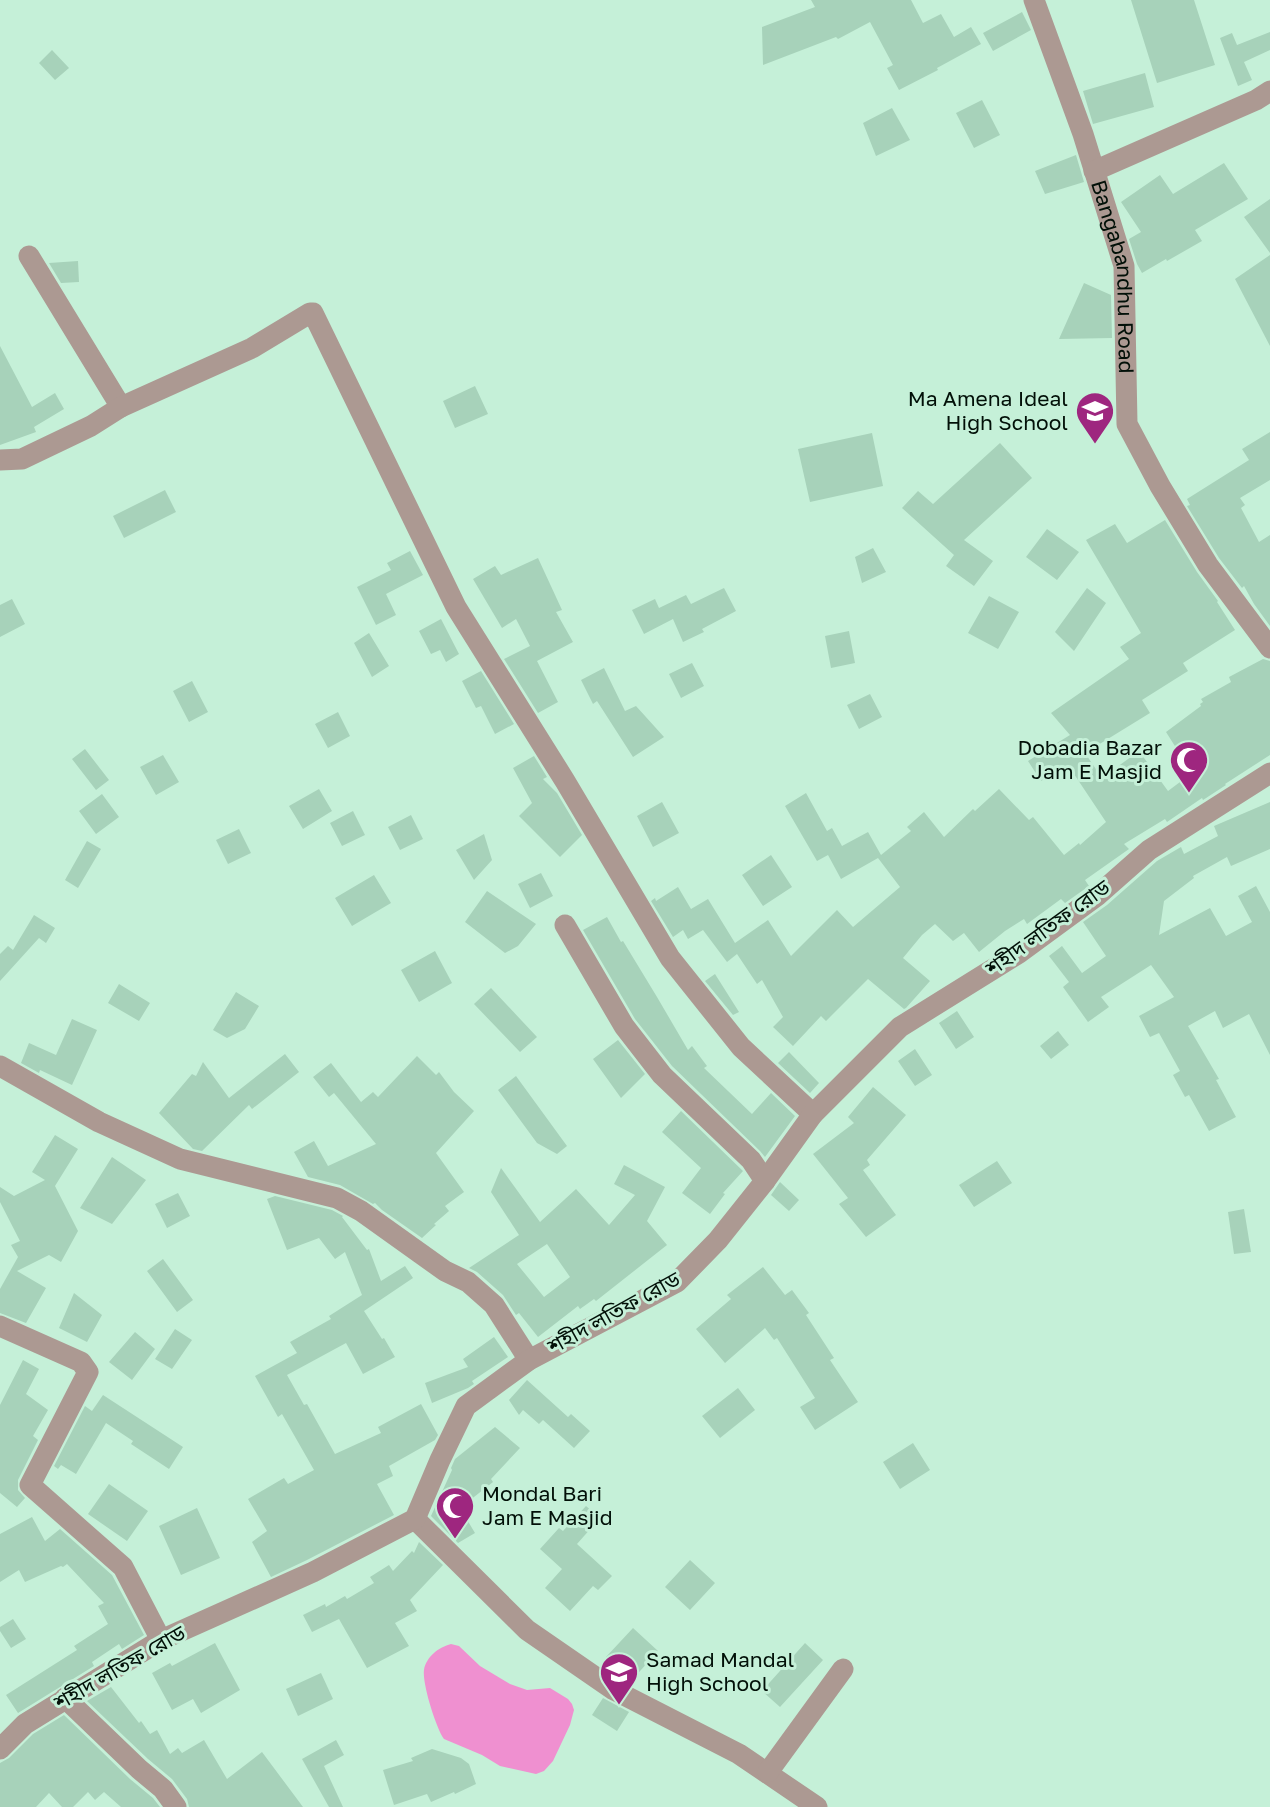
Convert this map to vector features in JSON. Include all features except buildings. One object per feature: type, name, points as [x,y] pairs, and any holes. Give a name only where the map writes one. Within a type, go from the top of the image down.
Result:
[{"type":"street","name":"Bangabandhu Road","points":[[1034,0],[1083,134],[1124,266],[1127,424],[1160,486],[1208,565],[1270,649]]},
{"type":"street","points":[[1094,171],[1256,100],[1270,91]]},
{"type":"street","points":[[29,256],[121,407]]},
{"type":"street","points":[[0,460],[22,459],[92,426],[121,407],[252,348],[313,313],[456,607],[565,780],[670,958],[741,1047],[814,1114]]},
{"type":"street","name":"শহীদ লতিফ রোড","points":[[0,1749],[25,1724],[161,1640],[313,1572],[415,1518],[466,1406],[529,1360],[677,1282],[718,1240],[814,1114],[900,1027],[1019,953],[1098,895],[1149,849],[1270,773]]},
{"type":"street","points":[[565,925],[624,1026],[662,1075],[751,1160],[765,1181]]},
{"type":"street","points":[[0,1066],[99,1122],[180,1159],[337,1198],[361,1211],[445,1271],[468,1282],[494,1305],[529,1360]]},
{"type":"street","points":[[0,1326],[81,1362],[88,1372],[30,1485],[123,1567],[161,1640]]},
{"type":"street","points":[[415,1518],[527,1630],[614,1690],[739,1754],[817,1807]]},
{"type":"street","points":[[768,1772],[843,1669]]},
{"type":"street","points":[[65,1698],[163,1789],[176,1807]]},
{"type":"shaded area","points":[[451,1644],[459,1646],[480,1666],[510,1684],[527,1690],[550,1688],[572,1704],[574,1710],[570,1725],[553,1761],[544,1771],[536,1774],[500,1766],[444,1739],[430,1705],[424,1670],[434,1653]]},
{"type":"place","name":"Ma Amena Ideal High School","points":[[1095,445]]},
{"type":"place","name":"Dobadia Bazar Jam E Masjid","points":[[1189,794]]},
{"type":"place","name":"Mondal Bari Jam E Masjid","points":[[455,1540]]},
{"type":"place","name":"Samad Mandal High School","points":[[619,1706]]}]
